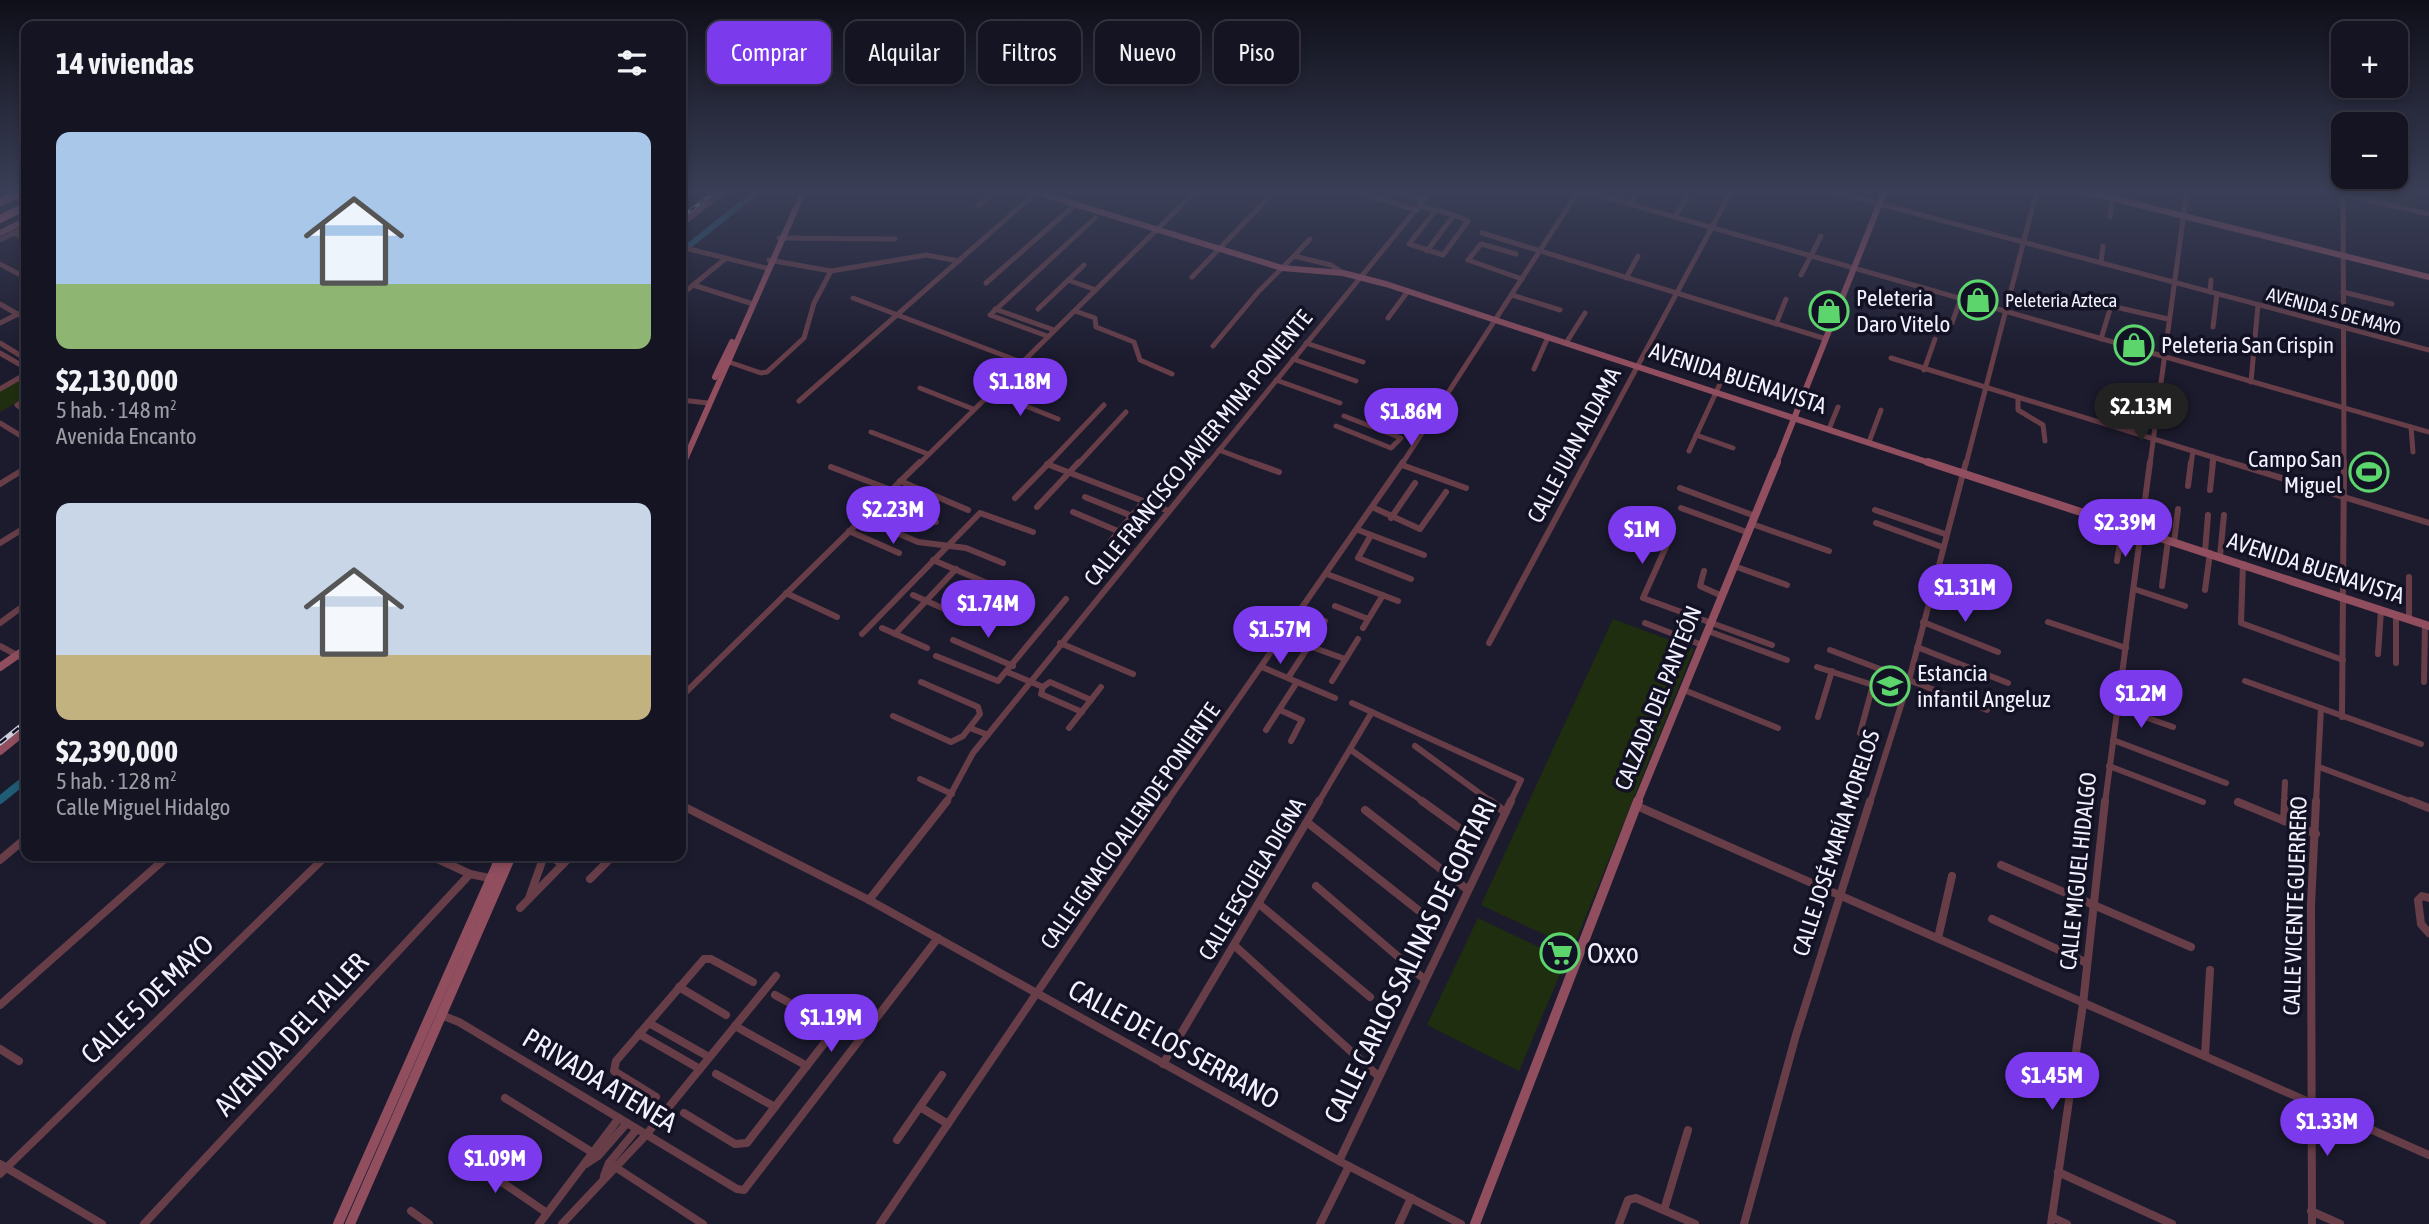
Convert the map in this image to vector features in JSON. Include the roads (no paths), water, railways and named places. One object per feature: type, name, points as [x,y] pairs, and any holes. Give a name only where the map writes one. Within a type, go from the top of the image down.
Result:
[{"type":"main road","points":[[686,454],[750,303],[778,247]]},
{"type":"main road","name":"CALZADA DEL PANTEÓN","points":[[1475,1224],[1637,806],[1864,247]]},
{"type":"main road","points":[[2308,247],[2429,277]]},
{"type":"main road","name":"AVENIDA BUENAVISTA","points":[[1220,248],[1282,268],[1362,277],[1408,291],[2427,625]]},
{"type":"main road","points":[[686,443],[729,362],[768,269]]},
{"type":"main road","points":[[0,667],[21,652]]},
{"type":"main road","points":[[0,751],[21,734]]},
{"type":"main road","points":[[496,879],[500,861]]},
{"type":"main road","points":[[338,1224],[496,879],[508,861]]},
{"type":"main road","points":[[350,1224],[436,1014]]},
{"type":"street","points":[[688,247],[768,269]]},
{"type":"street","points":[[799,401],[974,247]]},
{"type":"street","points":[[986,283],[1027,247]]},
{"type":"street","points":[[1047,336],[991,316],[1064,247]]},
{"type":"street","points":[[686,692],[1139,247]]},
{"type":"street","points":[[1213,346],[1302,247]]},
{"type":"street","name":"CALLE FRANCISCO JAVIER MINA PONIENTE","points":[[869,900],[952,794],[963,769],[1029,682],[1386,247]]},
{"type":"street","points":[[1417,247],[1445,254],[1450,247]]},
{"type":"street","points":[[1427,251],[1430,247]]},
{"type":"street","points":[[1478,247],[1468,260],[1522,279]]},
{"type":"street","points":[[1492,247],[1516,254]]},
{"type":"street","points":[[1531,247],[1674,294],[1826,339]]},
{"type":"street","name":"CALLE IGNACIO ALLENDE PONIENTE","points":[[880,1224],[1402,465],[1543,247]]},
{"type":"street","name":"CALLE JUAN ALDAMA","points":[[1489,643],[1701,247]]},
{"type":"street","points":[[1781,247],[2429,432]]},
{"type":"street","points":[[1801,275],[1815,247]]},
{"type":"street","name":"CALLE JOSÉ MARÍA MORELOS","points":[[1744,1224],[1773,1114],[1839,895],[1909,680],[2021,247]]},
{"type":"street","name":"AVENIDA 5 DE MAYO","points":[[2042,247],[2429,350]]},
{"type":"street","points":[[2101,263],[2103,247]]},
{"type":"street","name":"CALLE MIGUEL HIDALGO","points":[[2052,1220],[2095,906],[2109,766],[2179,247]]},
{"type":"street","points":[[2342,718],[2346,498],[2342,407],[2344,247]]},
{"type":"street","points":[[1192,278],[1220,248]]},
{"type":"street","points":[[772,261],[831,271],[926,255],[959,261]]},
{"type":"street","points":[[1294,256],[1331,265],[1343,274]]},
{"type":"street","points":[[1626,278],[1638,256]]},
{"type":"street","points":[[686,291],[725,259]]},
{"type":"street","points":[[0,264],[21,275]]},
{"type":"street","points":[[1038,309],[1084,265]]},
{"type":"street","points":[[729,362],[763,374],[804,338],[814,303],[831,271]]},
{"type":"street","points":[[1068,280],[1096,290]]},
{"type":"street","points":[[2211,280],[2214,293],[2213,327]]},
{"type":"street","points":[[693,285],[750,303]]},
{"type":"street","points":[[1388,318],[1408,291]]},
{"type":"street","points":[[2343,292],[2392,304]]},
{"type":"street","points":[[1512,295],[1560,310]]},
{"type":"street","points":[[853,298],[1021,362]]},
{"type":"street","points":[[1952,323],[1961,298]]},
{"type":"street","points":[[1776,324],[1786,299]]},
{"type":"street","points":[[0,304],[21,316]]},
{"type":"street","points":[[2251,382],[2258,305]]},
{"type":"street","points":[[2101,338],[2110,306],[2168,319]]},
{"type":"street","points":[[996,309],[1054,330]]},
{"type":"street","points":[[1075,311],[1094,318],[1096,327],[1134,342],[1140,360],[1172,374]]},
{"type":"street","points":[[1566,343],[1585,313]]},
{"type":"street","points":[[0,323],[18,314]]},
{"type":"street","points":[[1016,325],[1022,319]]},
{"type":"street","points":[[1534,369],[1548,337]]},
{"type":"street","points":[[1924,370],[1935,340]]},
{"type":"street","points":[[1306,343],[1363,362]]},
{"type":"street","points":[[1,345],[21,356]]},
{"type":"street","points":[[0,352],[21,365]]},
{"type":"street","points":[[1891,358],[2429,523]]},
{"type":"street","points":[[1293,359],[1356,381]]},
{"type":"street","points":[[1689,451],[1725,373]]},
{"type":"street","points":[[0,389],[21,377]]},
{"type":"street","points":[[1276,380],[1340,403]]},
{"type":"street","points":[[2133,432],[2140,386]]},
{"type":"street","points":[[919,388],[973,410]]},
{"type":"street","points":[[990,392],[1058,419]]},
{"type":"street","points":[[2018,398],[2018,410],[2043,425],[2045,441]]},
{"type":"street","points":[[686,401],[706,403]]},
{"type":"street","points":[[1015,498],[1104,405]]},
{"type":"street","points":[[1829,429],[1838,407]]},
{"type":"street","points":[[1869,442],[1881,410]]},
{"type":"street","points":[[1037,507],[1126,412]]},
{"type":"street","points":[[1344,416],[1399,436],[1397,444]]},
{"type":"street","points":[[0,423],[21,436]]},
{"type":"street","points":[[1336,426],[1388,447],[1397,444],[1411,451]]},
{"type":"street","points":[[2411,427],[2413,452]]},
{"type":"street","points":[[871,432],[928,454]]},
{"type":"street","points":[[1696,435],[1733,448]]},
{"type":"street","points":[[1220,450],[1279,472]]},
{"type":"street","points":[[2188,486],[2193,452]]},
{"type":"street","points":[[2210,490],[2213,457]]},
{"type":"street","points":[[1047,464],[1169,511]]},
{"type":"street","points":[[1402,465],[1466,488]]},
{"type":"street","points":[[831,467],[891,490]]},
{"type":"street","points":[[0,484],[21,471]]},
{"type":"street","points":[[900,481],[968,510]]},
{"type":"street","points":[[1391,518],[1415,483]]},
{"type":"street","points":[[1680,488],[1752,524],[1829,551]]},
{"type":"street","points":[[1372,507],[1391,518],[1422,528],[1446,492]]},
{"type":"street","points":[[1085,498],[1132,516]]},
{"type":"street","points":[[880,501],[936,522]]},
{"type":"street","points":[[1111,541],[1144,501]]},
{"type":"street","points":[[1681,509],[1752,524]]},
{"type":"street","points":[[2162,586],[2178,509]]},
{"type":"street","points":[[1875,510],[1945,534]]},
{"type":"street","points":[[1073,512],[1120,532]]},
{"type":"street","points":[[862,634],[980,513],[1033,532]]},
{"type":"street","points":[[2205,590],[2208,515]]},
{"type":"street","points":[[2220,556],[2224,515]]},
{"type":"street","points":[[862,519],[918,542],[966,548],[1003,563]]},
{"type":"street","points":[[1876,523],[1942,547]]},
{"type":"street","points":[[2117,561],[2123,526]]},
{"type":"street","points":[[0,543],[21,530]]},
{"type":"street","points":[[1357,530],[1424,555]]},
{"type":"street","points":[[849,531],[899,552]]},
{"type":"street","points":[[1371,535],[1358,558],[1411,579]]},
{"type":"street","points":[[1670,540],[1643,598],[1787,660]]},
{"type":"street","points":[[933,560],[987,583]]},
{"type":"street","points":[[2243,564],[2241,623],[2343,660]]},
{"type":"street","points":[[1734,566],[1787,585]]},
{"type":"street","points":[[895,634],[956,569]]},
{"type":"street","points":[[1704,570],[1700,586],[1722,596]]},
{"type":"street","points":[[1327,574],[1398,601]]},
{"type":"street","points":[[2409,578],[2409,619]]},
{"type":"street","points":[[2134,589],[2185,606]]},
{"type":"street","points":[[786,593],[837,617]]},
{"type":"street","points":[[1363,628],[1383,595]]},
{"type":"street","points":[[913,596],[958,615]]},
{"type":"street","points":[[936,656],[994,682],[1013,666],[1066,599]]},
{"type":"street","points":[[1335,606],[1368,619]]},
{"type":"street","points":[[0,623],[21,608]]},
{"type":"street","points":[[2378,654],[2381,610]]},
{"type":"street","points":[[2396,615],[2396,663]]},
{"type":"street","points":[[1288,678],[1325,621]]},
{"type":"street","points":[[1923,622],[1998,652]]},
{"type":"street","points":[[2048,622],[2126,648]]},
{"type":"street","points":[[1645,623],[1702,645]]},
{"type":"street","points":[[2424,682],[2427,625]]},
{"type":"street","points":[[1709,627],[1772,645]]},
{"type":"street","points":[[882,628],[927,648]]},
{"type":"street","points":[[1332,681],[1358,639]]},
{"type":"street","points":[[953,640],[1013,666]]},
{"type":"street","points":[[1060,643],[1133,674]]},
{"type":"street","points":[[0,646],[21,657]]},
{"type":"street","points":[[1309,646],[1345,659]]},
{"type":"street","points":[[1917,647],[2008,683]]},
{"type":"street","points":[[1830,650],[1987,710]]},
{"type":"street","points":[[1262,667],[1335,698]]},
{"type":"street","points":[[1817,667],[1869,682],[1874,688],[1860,733]]},
{"type":"street","points":[[1818,718],[1832,671]]},
{"type":"street","points":[[1007,672],[1043,687]]},
{"type":"street","points":[[1266,730],[1297,681]]},
{"type":"street","points":[[2245,681],[2342,718],[2421,744]]},
{"type":"street","points":[[893,716],[951,742],[959,740],[981,715],[978,707],[921,682]]},
{"type":"street","points":[[1082,712],[1041,694],[1043,687],[1050,682],[1091,700]]},
{"type":"street","points":[[1069,727],[1101,687]]},
{"type":"street","points":[[1684,690],[1778,728]]},
{"type":"street","points":[[1872,693],[1901,704]]},
{"type":"street","points":[[1352,704],[1372,712]]},
{"type":"street","points":[[2117,707],[2173,727]]},
{"type":"street","name":"CALLE VICENTE GUERRERO","points":[[2312,1224],[2314,1104],[2310,918],[2321,708]]},
{"type":"street","points":[[1280,710],[1302,720],[1291,741]]},
{"type":"street","name":"CALLE ESCUELA DIGNA","points":[[1164,1064],[1372,712]]},
{"type":"street","name":"CALLE CARLOS SALINAS DE GORTARI","points":[[1339,1161],[1377,1075],[1520,778],[1372,712]]},
{"type":"street","points":[[970,728],[988,736]]},
{"type":"street","points":[[2113,740],[2226,783]]},
{"type":"street","points":[[1415,746],[1505,812]]},
{"type":"street","points":[[1351,750],[1458,827]]},
{"type":"street","points":[[2109,766],[2203,802]]},
{"type":"street","points":[[2319,767],[2429,808]]},
{"type":"street","points":[[920,779],[952,794]]},
{"type":"street","points":[[2284,821],[2285,782]]},
{"type":"street","points":[[2238,802],[2316,834]]},
{"type":"street","points":[[1637,806],[2429,1155]]},
{"type":"street","name":"CALLE DE LOS SERRANO","points":[[686,808],[869,900],[1339,1161],[1461,1224]]},
{"type":"street","points":[[1365,810],[1468,890]]},
{"type":"street","points":[[1308,823],[1418,910]]},
{"type":"street","points":[[0,860],[21,842]]},
{"type":"street","points":[[0,1005],[162,861]]},
{"type":"street","name":"CALLE 5 DE MAYO","points":[[2,1168],[321,861]]},
{"type":"street","points":[[442,861],[470,874],[496,879]]},
{"type":"street","points":[[529,900],[545,861]]},
{"type":"street","points":[[557,861],[563,864]]},
{"type":"street","points":[[520,908],[566,861]]},
{"type":"street","points":[[590,879],[607,861]]},
{"type":"street","points":[[2001,865],[2191,947]]},
{"type":"street","name":"AVENIDA DEL TALLER","points":[[144,1224],[470,874]]},
{"type":"street","points":[[1938,938],[1952,876]]},
{"type":"street","points":[[1316,886],[1424,979]]},
{"type":"street","points":[[2429,898],[2422,896],[2418,900],[2421,924],[2429,933]]},
{"type":"street","points":[[1259,904],[1370,997]]},
{"type":"street","points":[[1992,919],[2087,963]]},
{"type":"street","name":"PRIVADA ATENEA","points":[[436,1014],[459,1022],[744,1191],[938,938]]},
{"type":"street","points":[[1234,946],[1377,1075]]},
{"type":"street","points":[[656,1097],[613,1069],[616,1061],[706,958],[752,982]]},
{"type":"street","points":[[2205,1056],[2210,970]]},
{"type":"street","points":[[613,1165],[646,1135],[776,976]]},
{"type":"street","points":[[679,987],[726,1015]]},
{"type":"street","points":[[775,995],[836,1028]]},
{"type":"street","points":[[684,1114],[739,1146],[751,1140],[847,1014]]},
{"type":"street","points":[[649,1023],[709,1057]]},
{"type":"street","points":[[735,1026],[807,1066]]},
{"type":"street","points":[[639,1034],[700,1069]]},
{"type":"street","points":[[0,1049],[19,1060]]},
{"type":"street","points":[[716,1074],[775,1107]]},
{"type":"street","points":[[897,1140],[942,1074]]},
{"type":"street","points":[[505,1098],[594,1154]]},
{"type":"street","points":[[920,1108],[948,1124]]},
{"type":"street","points":[[539,1224],[584,1165],[623,1121]]},
{"type":"street","points":[[563,1224],[603,1178],[637,1129]]},
{"type":"street","points":[[1664,1210],[1688,1130]]},
{"type":"street","points":[[458,1152],[547,1213]]},
{"type":"street","points":[[613,1165],[703,1224]]},
{"type":"street","points":[[1320,1224],[1349,1166]]},
{"type":"street","points":[[2,1168],[102,1224]]},
{"type":"street","points":[[2058,1172],[2172,1224]]},
{"type":"street","points":[[1399,1224],[1410,1198]]},
{"type":"street","points":[[1619,1224],[1625,1205],[1632,1198],[1695,1224]]},
{"type":"street","points":[[411,1211],[429,1224]]},
{"type":"street","points":[[2311,1211],[2340,1224]]},
{"type":"street","points":[[2052,1220],[2067,1224]]},
{"type":"waterway","points":[[0,800],[21,783]]},
{"type":"railway","points":[[0,743],[21,726]]},
{"type":"place","name":"Peleteria Azteca","points":[[1978,300]]},
{"type":"place","name":"Peleteria Daro Vitelo","points":[[1829,311]]},
{"type":"place","name":"Peleteria San Crispin","points":[[2134,345]]},
{"type":"place","name":"Campo San Miguel","points":[[2369,472]]},
{"type":"place","name":"Estancia infantil Angeluz","points":[[1890,686]]},
{"type":"place","name":"Oxxo","points":[[1560,953]]}]
